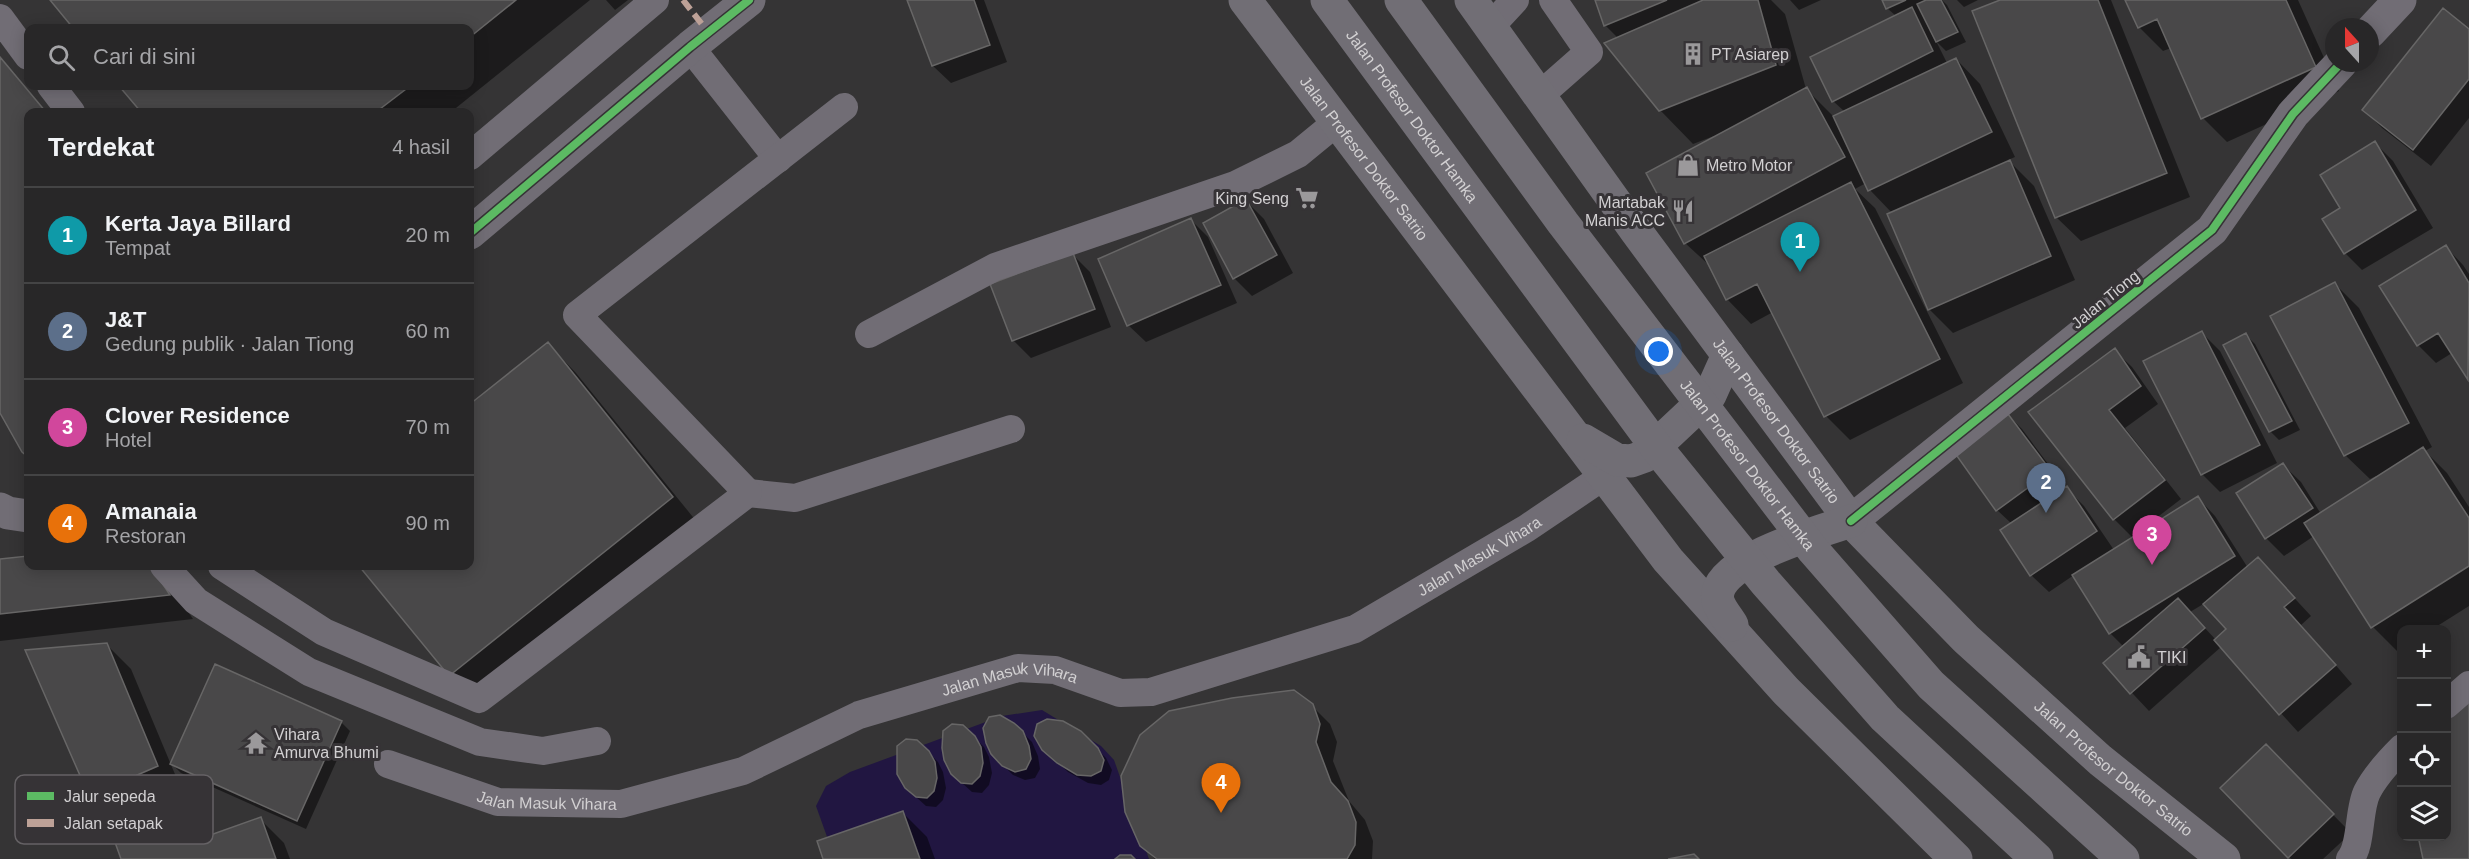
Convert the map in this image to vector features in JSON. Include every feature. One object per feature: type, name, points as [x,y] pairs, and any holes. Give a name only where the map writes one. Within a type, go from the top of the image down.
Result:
[{"type":"main road","name":"Jalan Profesor Doktor Satrio","points":[[1245,0],[1668,560],[1786,692],[1956,859]]},
{"type":"main road","name":"Jalan Profesor Doktor Hamka","points":[[1327,0],[1653,442],[1766,583],[1885,718],[2037,859]]},
{"type":"main road","name":"Jalan Profesor Doktor Hamka","points":[[1401,0],[1570,232],[1813,550],[1931,685],[2123,859]]},
{"type":"main road","name":"Jalan Profesor Doktor Satrio","points":[[1471,0],[1851,521],[1975,647],[2100,759],[2224,859]]},
{"type":"main road","points":[[1570,431],[1617,460],[1631,461],[1645,456],[1710,395],[1728,355]]},
{"type":"main road","points":[[1742,643],[1718,601],[1719,589],[1726,576],[1761,553],[1851,521]]},
{"type":"street","points":[[474,230],[749,0]]},
{"type":"street","points":[[2379,22],[2400,0]]},
{"type":"street","name":"Jalan Tiong","points":[[1851,521],[2212,230],[2293,114],[2333,72]]},
{"type":"street","points":[[0,509],[8,513],[24,515]]},
{"type":"lane","points":[[474,153],[655,0]]},
{"type":"lane","points":[[1490,27],[1515,0]]},
{"type":"lane","points":[[1539,96],[1589,52],[1553,0]]},
{"type":"lane","points":[[0,18],[24,51]]},
{"type":"lane","points":[[690,47],[778,159]]},
{"type":"lane","points":[[54,90],[68,108]]},
{"type":"lane","points":[[844,107],[577,315],[748,493],[795,498],[1011,429]]},
{"type":"lane","points":[[869,334],[995,267],[1235,185],[1264,172],[1298,154],[1337,122]]},
{"type":"lane","name":"Jalan Masuk Vihara","points":[[388,764],[498,802],[621,804],[743,771],[859,715],[1018,668],[1055,670],[1120,693],[1151,692],[1355,629],[1527,528],[1604,476]]},
{"type":"lane","points":[[228,570],[324,632],[479,699],[748,493]]},
{"type":"lane","points":[[168,570],[196,602],[309,672],[480,742],[543,751],[597,741]]},
{"type":"lane","points":[[2451,701],[2469,685]]},
{"type":"lane","points":[[2355,857],[2359,823],[2366,793],[2397,753]]},
{"type":"shaded area","points":[[1042,710],[1101,746],[1114,760],[1149,859],[835,859],[816,806],[826,786],[850,772],[1002,716]]},
{"type":"building","points":[[50,0],[516,0],[474,34],[474,24],[70,24]]},
{"type":"building","points":[[907,0],[974,0],[990,45],[932,66]]},
{"type":"building","points":[[1595,0],[1667,0],[1604,26]]},
{"type":"building","name":"PT Asiarep","points":[[1703,0],[1758,0],[1776,65],[1659,111],[1604,43]]},
{"type":"building","points":[[1882,0],[1906,0],[1886,9]]},
{"type":"building","points":[[1926,0],[1941,0],[1958,32],[1936,42],[1917,4]]},
{"type":"building","points":[[2000,0],[2098,0],[2167,173],[2055,218],[1972,11]]},
{"type":"building","points":[[2125,0],[2286,0],[2316,67],[2201,119],[2157,19],[2138,28]]},
{"type":"building","points":[[1912,7],[1933,51],[1832,102],[1810,57]]},
{"type":"building","points":[[2443,8],[2469,29],[2469,79],[2413,150],[2362,110]]},
{"type":"building","points":[[0,57],[24,86],[24,90],[28,90],[43,108],[24,108],[24,454],[0,413]]},
{"type":"building","points":[[1956,58],[1992,132],[1868,191],[1833,116]]},
{"type":"building","points":[[1807,87],[1845,157],[1684,244],[1646,173]]},
{"type":"building","points":[[122,90],[405,90],[381,108],[138,108]]},
{"type":"building","points":[[2375,141],[2416,210],[2344,254],[2322,219],[2340,208],[2320,175]]},
{"type":"building","points":[[2010,160],[2051,256],[1928,310],[1887,214]]},
{"type":"building","points":[[1851,182],[1940,359],[1824,417],[1757,284],[1726,300],[1704,256]]},
{"type":"building","points":[[1246,199],[1277,255],[1233,279],[1203,223]]},
{"type":"building","points":[[1191,218],[1221,285],[1127,326],[1098,259]]},
{"type":"building","points":[[2446,245],[2469,283],[2468,380],[2438,333],[2417,346],[2379,286]]},
{"type":"building","points":[[1073,253],[1095,309],[1012,341],[990,284]]},
{"type":"building","points":[[2335,282],[2409,423],[2344,456],[2270,316]]},
{"type":"building","points":[[2202,331],[2260,445],[2201,475],[2143,361]]},
{"type":"building","points":[[2246,333],[2292,421],[2269,432],[2223,345]]},
{"type":"building","points":[[548,342],[673,497],[449,676],[362,570],[474,570],[474,401]]},
{"type":"building","points":[[2115,348],[2141,386],[2109,410],[2165,480],[2113,520],[2028,412]]},
{"type":"building","points":[[2005,410],[2051,471],[1996,511],[1952,449]]},
{"type":"building","points":[[2423,447],[2469,518],[2469,566],[2371,628],[2304,523]]},
{"type":"building","points":[[2283,463],[2313,508],[2265,539],[2236,493]]},
{"type":"building","points":[[2067,486],[2097,531],[2030,576],[2000,530]]},
{"type":"building","points":[[2198,496],[2235,556],[2109,634],[2072,575]]},
{"type":"building","points":[[24,556],[24,570],[154,570],[170,595],[0,614],[0,559]]},
{"type":"building","points":[[2258,557],[2295,598],[2284,607],[2336,665],[2279,715],[2214,640],[2226,629],[2203,604]]},
{"type":"building","points":[[2178,598],[2205,628],[2130,694],[2103,663]]},
{"type":"building","points":[[107,643],[158,766],[137,775],[80,775],[25,650]]},
{"type":"building","name":"Vihara Amurva Bhumi","points":[[215,664],[342,721],[297,821],[213,783],[213,775],[195,775],[170,764]]},
{"type":"building","points":[[1294,690],[1313,704],[1320,724],[1316,742],[1331,782],[1348,801],[1356,822],[1355,845],[1347,859],[1157,859],[1140,846],[1125,812],[1121,776],[1140,735],[1169,711],[1232,698]]},
{"type":"building","points":[[2469,697],[2469,859],[2423,859],[2419,841],[2451,841],[2451,712]]},
{"type":"building","points":[[1000,715],[1023,731],[1031,759],[1026,769],[1015,772],[1002,766],[991,754],[983,728],[989,717]]},
{"type":"building","points":[[1047,719],[1063,721],[1081,731],[1098,748],[1104,760],[1101,771],[1091,776],[1077,775],[1057,763],[1042,750],[1034,736],[1037,724]]},
{"type":"building","points":[[952,724],[963,725],[975,736],[981,747],[983,763],[980,776],[972,784],[961,783],[951,774],[944,760],[943,731]]},
{"type":"building","points":[[906,739],[917,740],[929,751],[935,762],[937,778],[934,791],[927,798],[916,797],[905,788],[897,774],[897,746]]},
{"type":"building","points":[[2266,744],[2334,814],[2288,858],[2220,788]]},
{"type":"building","points":[[903,811],[920,859],[823,859],[817,841]]},
{"type":"building","points":[[261,817],[276,859],[121,859],[116,844],[213,844],[213,834]]},
{"type":"building","points":[[1694,854],[1699,859],[1668,859]]},
{"type":"building","points":[[1120,855],[1131,855],[1135,859],[1115,859]]},
{"type":"marked path","points":[[683,0],[708,32]]},
{"type":"cycle path","points":[[474,230],[749,0]]},
{"type":"cycle path","points":[[1851,521],[2212,230],[2293,114],[2333,72]]},
{"type":"place","name":"PT Asiarep","points":[[1693,54]]},
{"type":"place","name":"Metro Motor","points":[[1688,165]]},
{"type":"place","name":"King Seng","points":[[1307,198]]},
{"type":"place","name":"Martabak Manis ACC","points":[[1683,211]]},
{"type":"place","name":"Kerta Jaya Billard","points":[[1800,272]]},
{"type":"place","name":"J&T","points":[[2046,513]]},
{"type":"place","name":"Clover Residence","points":[[2152,565]]},
{"type":"place","name":"TIKI","points":[[2139,657]]},
{"type":"place","name":"Vihara Amurva Bhumi","points":[[256,743]]},
{"type":"place","name":"Amanaia","points":[[1221,813]]}]
